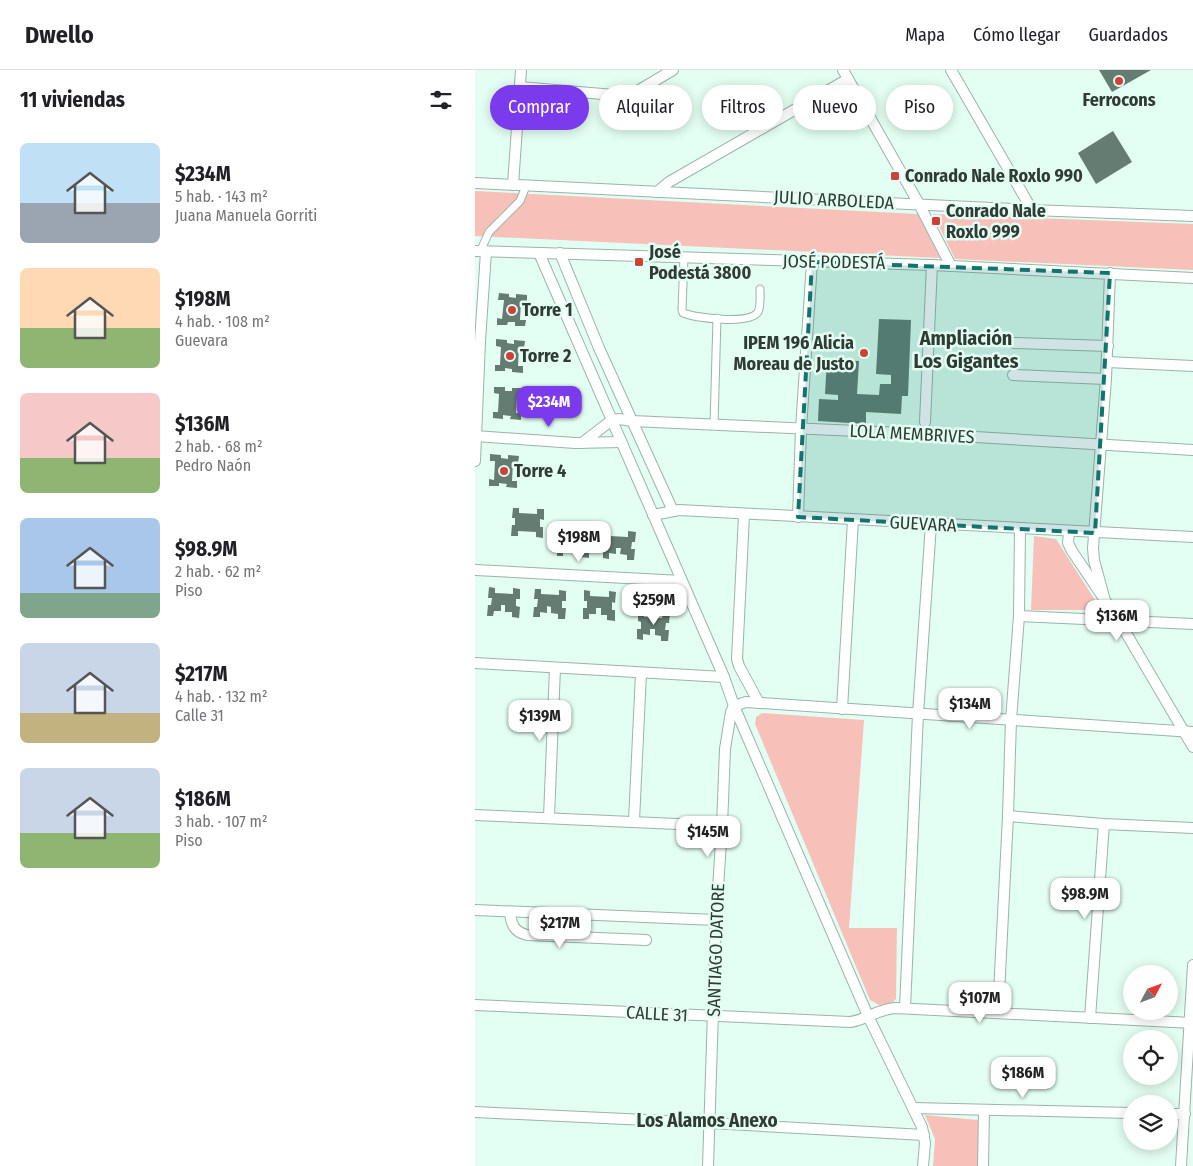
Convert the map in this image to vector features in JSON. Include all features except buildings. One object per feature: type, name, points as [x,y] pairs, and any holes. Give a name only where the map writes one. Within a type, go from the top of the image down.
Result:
[{"type":"street","points":[[520,85],[521,70]]},
{"type":"street","points":[[589,93],[626,96],[673,70]]},
{"type":"street","points":[[951,70],[1032,210]]},
{"type":"street","points":[[657,192],[669,182],[845,74],[919,204],[951,266]]},
{"type":"street","points":[[513,185],[517,130]]},
{"type":"street","name":"JULIO ARBOLEDA","points":[[475,183],[1193,216]]},
{"type":"street","points":[[475,461],[480,252],[489,232],[520,201],[526,186]]},
{"type":"street","name":"JOSÉ PODESTÁ","points":[[480,252],[932,264],[1193,278]]},
{"type":"street","points":[[539,253],[724,676],[734,706],[868,1016],[925,1135],[923,1166]]},
{"type":"street","points":[[560,253],[592,331],[673,511]]},
{"type":"street","points":[[684,257],[681,310],[683,313],[717,318],[743,319],[753,317],[759,308],[760,289]]},
{"type":"street","points":[[798,517],[801,429],[812,262]]},
{"type":"street","points":[[925,422],[932,264]]},
{"type":"street","points":[[1104,597],[1094,560],[1108,346],[1110,273]]},
{"type":"street","points":[[714,425],[717,318]]},
{"type":"street","points":[[1014,344],[1108,346]]},
{"type":"street","points":[[1107,362],[1193,366]]},
{"type":"street","points":[[1013,375],[1106,379]]},
{"type":"street","points":[[582,442],[612,420]]},
{"type":"street","name":"LOLA MEMBRIVES","points":[[612,420],[924,434],[1193,450]]},
{"type":"street","points":[[476,436],[582,442],[621,442]]},
{"type":"street","name":"GUEVARA","points":[[653,515],[679,510],[744,515],[1193,537]]},
{"type":"street","points":[[744,515],[737,659],[759,703]]},
{"type":"street","points":[[842,709],[853,520]]},
{"type":"street","points":[[905,1008],[918,714],[931,524]]},
{"type":"street","points":[[998,1013],[1011,720],[1019,616],[1020,529]]},
{"type":"street","points":[[1069,532],[1068,543],[1072,551],[1104,597],[1188,731],[1193,747]]},
{"type":"street","points":[[475,570],[682,581]]},
{"type":"street","points":[[1019,616],[1193,624]]},
{"type":"street","points":[[475,663],[724,676]]},
{"type":"street","points":[[549,817],[555,668]]},
{"type":"street","points":[[634,821],[641,673]]},
{"type":"street","points":[[734,706],[746,702],[1188,731]]},
{"type":"street","name":"SANTIAGO DATORE","points":[[708,1166],[716,920],[725,749],[731,712],[734,706]]},
{"type":"street","points":[[475,815],[722,826]]},
{"type":"street","points":[[1008,816],[1104,824],[1193,828]]},
{"type":"street","points":[[1090,1018],[1104,824]]},
{"type":"street","points":[[475,910],[716,920]]},
{"type":"street","points":[[510,912],[511,923],[522,934],[646,940]]},
{"type":"street","points":[[1181,1166],[1192,1023],[1193,965]]},
{"type":"street","name":"CALLE 31","points":[[475,1005],[850,1022],[887,1009],[905,1008],[1192,1023]]},
{"type":"street","points":[[913,1108],[1123,1113]]},
{"type":"street","points":[[983,1166],[984,1111]]},
{"type":"street","points":[[475,1112],[925,1135]]},
{"type":"street","points":[[1178,1114],[1185,1114]]},
{"type":"highlighted area","points":[[812,262],[1110,273],[1095,533],[798,517]]},
{"type":"shaded area","points":[[475,191],[918,214],[940,258],[475,236]]},
{"type":"shaded area","points":[[933,214],[1193,224],[1193,270],[955,259]]},
{"type":"shaded area","points":[[1034,536],[1056,539],[1095,600],[1094,606],[1088,610],[1031,610]]},
{"type":"shaded area","points":[[762,713],[864,720],[849,928],[897,928],[896,999],[892,1003],[879,1005],[870,1000],[755,724],[756,717]]},
{"type":"shaded area","points":[[925,1115],[978,1120],[978,1166],[933,1166],[935,1139]]},
{"type":"place","name":"Ferrocons","points":[[1119,81]]},
{"type":"place","name":"Conrado Nale Roxlo 990","points":[[895,176]]},
{"type":"place","name":"Conrado Nale Roxlo 999","points":[[936,221]]},
{"type":"place","name":"José Podestá 3800","points":[[639,262]]},
{"type":"place","name":"Torre 1","points":[[512,310]]},
{"type":"place","name":"IPEM 196 Alicia Moreau de Justo","points":[[864,353]]},
{"type":"place","name":"Torre 2","points":[[510,356]]},
{"type":"place","name":"Torre 4","points":[[504,471]]},
{"type":"district","name":"Ampliación Los Gigantes","points":[[966,350]]},
{"type":"district","name":"Los Alamos Anexo","points":[[707,1120]]}]
